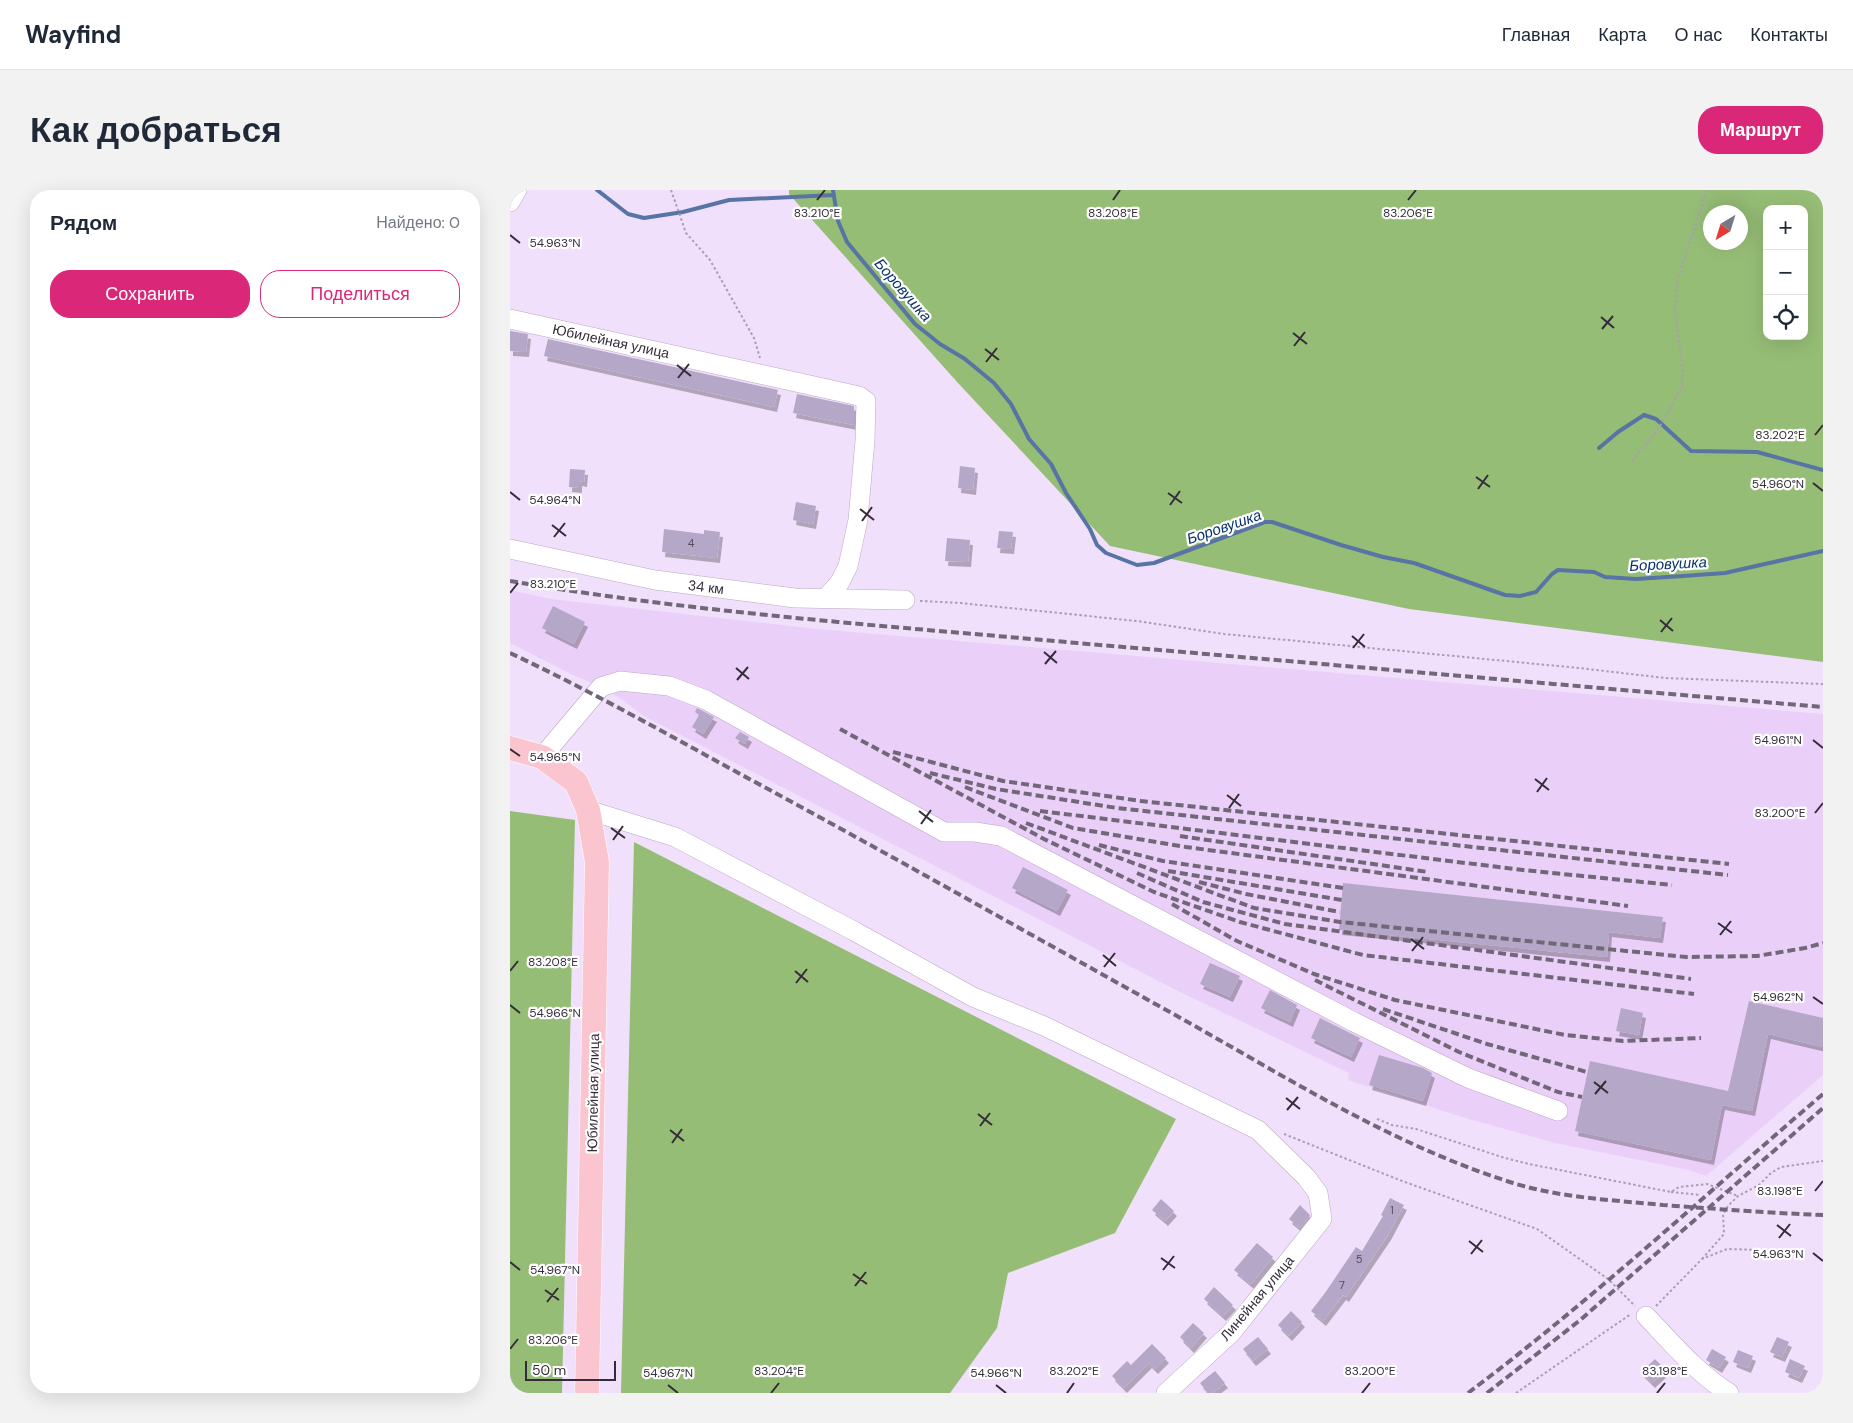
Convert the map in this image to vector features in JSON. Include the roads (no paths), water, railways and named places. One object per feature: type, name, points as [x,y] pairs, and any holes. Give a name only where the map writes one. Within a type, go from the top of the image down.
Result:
[{"type":"main road","name":"Юбилейная улица","points":[[510,748],[542,758],[576,782],[588,810],[597,862],[587,1393]]},
{"type":"street","points":[[510,202],[517,190]]},
{"type":"street","name":"Юбилейная улица","points":[[510,319],[767,375],[859,396],[866,400],[858,520],[848,566],[840,582],[826,598]]},
{"type":"street","name":"34 км","points":[[510,549],[655,580],[795,598],[905,600]]},
{"type":"street","points":[[542,758],[601,688],[620,681],[669,686],[706,700],[944,832],[975,832],[1001,836],[1354,1022],[1468,1078],[1558,1111]]},
{"type":"street","name":"Линейная улица","points":[[588,810],[675,837],[854,931],[973,997],[1044,1026],[1258,1130],[1306,1177],[1318,1193],[1322,1219],[1231,1333],[1166,1393]]},
{"type":"street","points":[[1646,1316],[1675,1347],[1718,1387],[1730,1393]]},
{"type":"waterway","points":[[597,190],[628,214],[644,218],[683,212],[729,200],[834,195]]},
{"type":"waterway","name":"Боровушка","points":[[833,190],[838,221],[847,242],[915,324],[940,344],[965,359],[994,383],[1011,404],[1029,439],[1051,464],[1066,493],[1090,529],[1097,545],[1106,553],[1137,565],[1154,563],[1265,522],[1272,522],[1383,557],[1414,563],[1505,595],[1520,596],[1536,592],[1558,570],[1594,572],[1605,577],[1636,579],[1725,573],[1823,551]]},
{"type":"waterway","points":[[1599,448],[1618,432],[1644,415],[1656,419],[1691,451],[1757,452],[1823,470]]},
{"type":"railway","points":[[510,581],[651,602],[793,618],[1823,707]]},
{"type":"railway","points":[[510,653],[656,728],[902,863],[1336,1106],[1379,1128],[1467,1167],[1531,1188],[1606,1200],[1823,1215]]},
{"type":"railway","points":[[840,729],[1044,839],[1154,892],[1240,922],[1363,955],[1694,994]]},
{"type":"railway","points":[[893,752],[1003,781],[1141,801],[1729,864]]},
{"type":"railway","points":[[930,773],[996,789],[1117,808],[1728,875]]},
{"type":"railway","points":[[965,787],[1073,828],[1186,847],[1628,906]]},
{"type":"railway","points":[[1040,811],[1523,870],[1672,885]]},
{"type":"railway","points":[[1026,823],[1254,908],[1340,922],[1686,957],[1757,956],[1823,943]]},
{"type":"railway","points":[[1180,836],[1428,872]]},
{"type":"railway","points":[[1099,845],[1163,861],[1343,888]]},
{"type":"railway","points":[[1168,871],[1342,900]]},
{"type":"railway","points":[[1137,873],[1203,902],[1285,924],[1691,979]]},
{"type":"railway","points":[[1199,882],[1246,894],[1340,912]]},
{"type":"railway","points":[[1172,904],[1237,941],[1314,974],[1395,1000],[1565,1035],[1623,1041],[1701,1038]]},
{"type":"railway","points":[[1315,980],[1459,1052],[1558,1092],[1582,1097]]},
{"type":"railway","points":[[1383,1009],[1487,1044],[1587,1072]]},
{"type":"railway","points":[[1468,1393],[1604,1284],[1823,1094]]},
{"type":"railway","points":[[1487,1393],[1579,1321],[1823,1108]]}]
